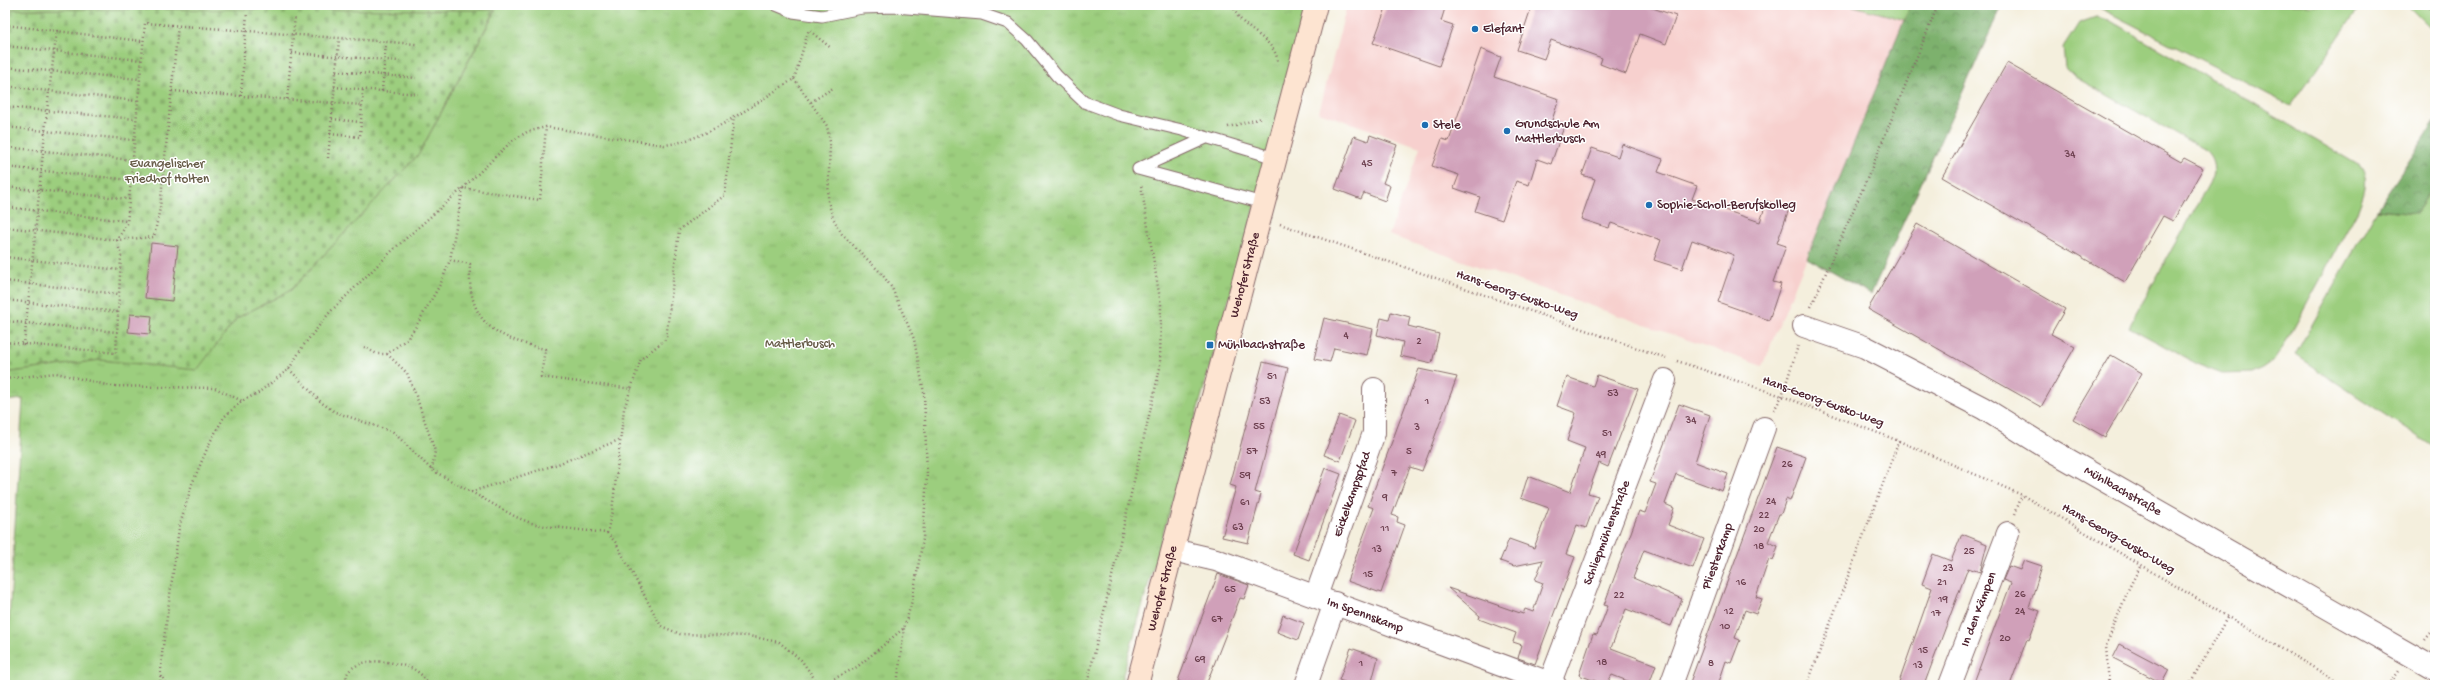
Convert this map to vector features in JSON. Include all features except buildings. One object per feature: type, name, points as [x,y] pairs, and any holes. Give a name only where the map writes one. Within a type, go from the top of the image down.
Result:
[{"type":"street","name":"Wehofer Straße","points":[[1137,685],[1316,5]]},
{"type":"street","name":"Mühlbachstraße","points":[[1804,326],[1865,348],[1983,408],[2049,449],[2435,669]]},
{"type":"street","name":"Schliepmühlenstraße","points":[[1551,684],[1665,380]]},
{"type":"street","name":"Eickelkampspfad","points":[[1306,685],[1326,600],[1374,433],[1374,389]]},
{"type":"street","name":"Pliesterkamp","points":[[1671,685],[1764,428]]},
{"type":"street","name":"In den Kämpen","points":[[1950,685],[2008,533]]},
{"type":"street","name":"Im Spennskamp","points":[[1173,550],[1216,560],[1551,684]]},
{"type":"lane","points":[[776,5],[810,16],[829,15],[862,8],[895,7],[982,14],[1008,23],[1027,40],[1058,76],[1084,102],[1119,115],[1275,158]]},
{"type":"lane","points":[[1138,170],[1206,138]]},
{"type":"lane","points":[[1138,170],[1262,210]]},
{"type":"path","points":[[1233,5],[1241,20],[1268,42],[1276,52],[1278,63]]},
{"type":"path","points":[[1782,396],[1804,326],[1938,5]]},
{"type":"path","points":[[2426,5],[2435,14]]},
{"type":"path","points":[[241,96],[247,13]]},
{"type":"path","points":[[287,99],[295,16]]},
{"type":"path","points":[[160,685],[162,678],[162,654],[169,593],[183,514],[192,484],[210,442],[224,417],[242,401],[258,393],[290,369],[303,346],[330,312],[394,248],[464,188],[512,141],[527,132],[546,127],[664,145],[682,143],[734,116],[794,79],[809,30],[810,16]]},
{"type":"path","points":[[5,342],[116,353],[121,256],[117,240],[127,221],[142,41],[145,23],[339,40],[416,44]]},
{"type":"path","points":[[5,25],[142,41]]},
{"type":"path","points":[[5,227],[117,240],[154,237],[160,208],[178,25]]},
{"type":"path","points":[[24,344],[51,72],[57,30]]},
{"type":"path","points":[[809,30],[832,48]]},
{"type":"path","points":[[328,158],[339,40]]},
{"type":"path","points":[[382,91],[386,43]]},
{"type":"path","points":[[5,46],[141,60]]},
{"type":"path","points":[[292,53],[400,61]]},
{"type":"path","points":[[5,67],[139,79]]},
{"type":"path","points":[[336,71],[416,78]]},
{"type":"path","points":[[794,79],[827,126],[830,142],[828,201],[833,218],[845,238],[882,274],[892,288],[914,339],[920,365],[924,393],[927,474],[926,508],[918,570],[904,628],[897,685]]},
{"type":"path","points":[[5,86],[137,101]]},
{"type":"path","points":[[334,86],[363,90],[418,94]]},
{"type":"path","points":[[811,102],[833,88]]},
{"type":"path","points":[[172,90],[333,104],[362,105]]},
{"type":"path","points":[[330,134],[360,137],[363,90]]},
{"type":"path","points":[[5,107],[136,119]]},
{"type":"path","points":[[1262,118],[1265,112]]},
{"type":"path","points":[[607,533],[612,511],[619,440],[624,409],[641,360],[666,339],[679,230],[725,195],[734,116]]},
{"type":"path","points":[[1206,138],[1230,126],[1262,118],[1285,124]]},
{"type":"path","points":[[332,119],[360,122]]},
{"type":"path","points":[[5,127],[134,140]]},
{"type":"path","points":[[464,188],[540,200],[546,127]]},
{"type":"path","points":[[5,147],[132,160]]},
{"type":"path","points":[[5,166],[131,180]]},
{"type":"path","points":[[1087,685],[1160,368],[1161,305],[1138,170]]},
{"type":"path","points":[[5,187],[129,199]]},
{"type":"path","points":[[364,347],[378,354],[387,354],[407,339],[415,328],[441,283],[450,260],[464,188]]},
{"type":"path","points":[[5,207],[127,221]]},
{"type":"path","name":"Hans-Georg-Gusko-Weg","points":[[1262,210],[1663,357],[1782,396],[1899,441],[2022,495],[2141,564],[2343,685]]},
{"type":"path","points":[[5,257],[120,270]]},
{"type":"path","points":[[450,260],[470,264],[469,285],[475,308],[487,326],[522,344],[545,349],[541,377],[632,389]]},
{"type":"path","points":[[5,281],[119,294]]},
{"type":"path","points":[[5,300],[118,312]]},
{"type":"path","points":[[5,321],[117,332]]},
{"type":"path","points":[[387,354],[407,373],[416,393],[435,451],[432,470]]},
{"type":"path","points":[[290,369],[322,403],[335,412],[393,432],[432,470],[471,492],[531,523],[607,533],[619,548],[661,626],[680,634],[749,636],[779,642],[802,660],[820,685],[857,667],[904,628]]},
{"type":"path","points":[[5,379],[56,373],[111,386],[215,388],[242,401]]},
{"type":"path","points":[[471,492],[558,464],[619,440]]},
{"type":"path","points":[[1807,685],[1899,441]]},
{"type":"path","points":[[2109,685],[2106,646],[2128,590],[2141,564]]},
{"type":"path","points":[[2189,685],[2228,616]]},
{"type":"path","points":[[349,685],[346,676],[353,666],[378,662],[411,669],[424,676],[431,685]]},
{"type":"path","points":[[162,678],[166,685]]},
{"type":"shaded area","points":[[1347,5],[1850,5],[1905,20],[1762,366],[1389,235],[1420,147],[1319,112]]},
{"type":"green space","name":"Mattlerbusch","points":[[5,5],[1312,5],[1120,685],[5,685],[23,399],[5,401],[5,373],[100,360],[197,370],[237,318],[291,290],[419,154],[496,10],[5,9]]},
{"type":"green space","points":[[1850,5],[1910,5],[1905,20]]},
{"type":"green space","points":[[1910,5],[2002,5],[1871,294],[1807,258]]},
{"type":"green space","points":[[2094,5],[2361,5],[2291,106]]},
{"type":"green space","points":[[2408,5],[2435,5],[2435,32]]},
{"type":"green space","name":"Evangelischer Friedhof Holten","points":[[5,9],[496,9],[419,154],[291,290],[237,318],[197,371],[100,360],[5,373]]},
{"type":"green space","points":[[2096,17],[2109,20],[2360,166],[2363,171],[2366,182],[2358,210],[2289,337],[2273,361],[2263,368],[2252,373],[2222,374],[2199,365],[2129,327],[2213,176],[2214,169],[2212,159],[2205,150],[2075,77],[2065,67],[2063,48],[2079,23]]},
{"type":"green space","points":[[2435,122],[2435,186],[2416,213],[2377,209]]},
{"type":"green space","points":[[2435,186],[2435,448],[2295,355],[2377,209],[2416,213]]},
{"type":"place","name":"Elefant","points":[[1475,29]]},
{"type":"place","name":"Stele","points":[[1425,125]]},
{"type":"place","name":"Grundschule Am Mattlerbusch","points":[[1507,131]]},
{"type":"place","name":"Sophie-Scholl-Berufskolleg","points":[[1649,205]]},
{"type":"place","name":"Mühlbachstraße","points":[[1210,345]]}]
